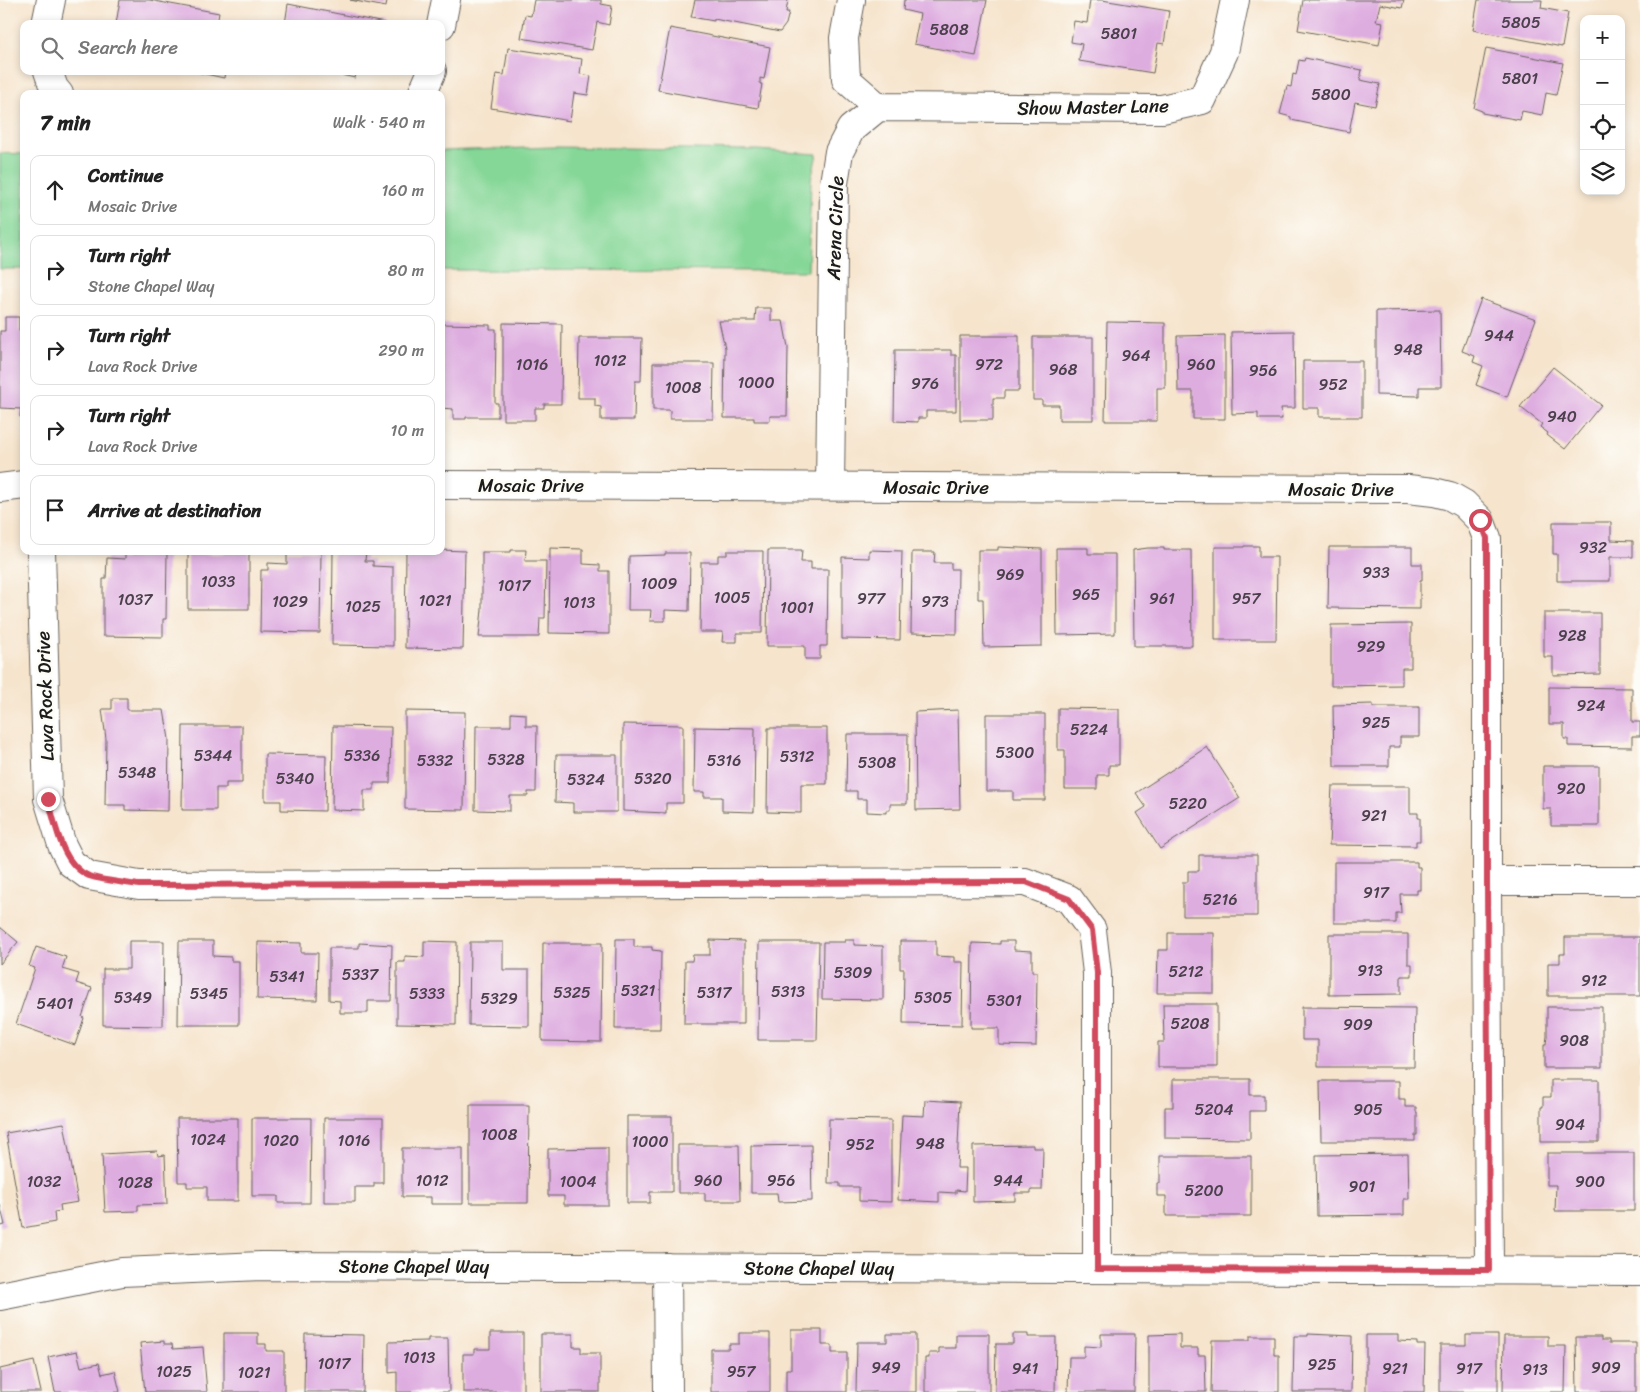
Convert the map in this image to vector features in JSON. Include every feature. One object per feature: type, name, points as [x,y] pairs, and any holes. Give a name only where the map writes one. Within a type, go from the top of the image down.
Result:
[{"type":"street","points":[[47,20],[51,0]]},
{"type":"street","points":[[442,20],[446,0]]},
{"type":"street","points":[[851,0],[844,38],[846,79],[878,107]]},
{"type":"street","name":"Show Master Lane","points":[[878,107],[1162,110],[1202,100],[1224,52],[1235,0]]},
{"type":"street","points":[[49,75],[56,90]]},
{"type":"street","points":[[424,90],[430,75]]},
{"type":"street","name":"Arena Circle","points":[[830,486],[834,183],[839,152],[851,129],[878,107]]},
{"type":"street","name":"Mosaic Drive","points":[[445,485],[1408,489],[1450,496],[1464,504],[1480,520],[1487,538],[1489,1270]]},
{"type":"street","points":[[0,488],[20,486]]},
{"type":"street","name":"Lava Rock Drive","points":[[41,555],[48,799],[62,844],[71,863],[89,876],[139,885],[1026,882],[1069,899],[1092,930],[1097,973],[1097,1269]]},
{"type":"street","points":[[1487,881],[1640,881]]},
{"type":"street","name":"Stone Chapel Way","points":[[0,1296],[122,1272],[251,1266],[1640,1271]]},
{"type":"street","points":[[667,1267],[668,1392]]},
{"type":"green space","points":[[554,147],[756,150],[817,154],[811,180],[808,271],[445,270],[445,151]]},
{"type":"green space","points":[[0,153],[20,154],[20,269],[0,269]]},
{"type":"building","points":[[120,0],[149,0],[219,13],[218,20],[117,20]]},
{"type":"building","points":[[350,0],[387,0],[386,7]]},
{"type":"building","points":[[534,0],[601,0],[601,4],[612,6],[609,25],[597,22],[592,50],[521,38],[525,15],[531,16]]},
{"type":"building","points":[[695,0],[788,0],[786,12],[789,12],[786,24],[780,32],[714,19],[714,21],[691,17]]},
{"type":"building","points":[[904,0],[987,0],[976,56],[914,44],[920,14],[903,10]]},
{"type":"building","points":[[1090,0],[1102,0],[1169,11],[1164,44],[1158,43],[1153,73],[1079,61],[1082,44],[1071,42],[1074,21],[1087,23]]},
{"type":"building","points":[[1303,0],[1404,0],[1402,8],[1380,4],[1376,21],[1383,22],[1379,45],[1298,30]]},
{"type":"building","points":[[1478,0],[1542,0],[1541,8],[1568,13],[1562,47],[1473,30]]},
{"type":"building","points":[[288,4],[370,20],[286,20]]},
{"type":"building","points":[[670,28],[770,47],[764,79],[760,78],[760,84],[762,84],[758,108],[658,90]]},
{"type":"building","points":[[508,48],[582,59],[580,74],[591,76],[588,95],[574,93],[570,121],[491,108],[496,74],[504,75]]},
{"type":"building","points":[[1486,48],[1563,63],[1556,95],[1546,93],[1542,115],[1522,111],[1520,120],[1482,113],[1482,111],[1474,108]]},
{"type":"building","points":[[1305,58],[1362,70],[1360,80],[1380,84],[1375,106],[1355,102],[1349,132],[1291,120],[1291,117],[1280,114],[1287,86],[1291,87],[1293,74],[1296,75],[1299,60],[1304,61]]},
{"type":"building","points":[[210,75],[224,75],[224,78]]},
{"type":"building","points":[[341,75],[356,75],[355,78]]},
{"type":"building","points":[[1481,299],[1536,319],[1507,397],[1476,385],[1483,366],[1473,362],[1475,356],[1462,351]]},
{"type":"building","points":[[756,308],[771,308],[771,321],[783,321],[788,347],[787,416],[770,416],[770,421],[754,421],[754,418],[724,418],[725,348],[719,321],[755,321]]},
{"type":"building","points":[[1440,310],[1441,387],[1419,387],[1419,396],[1376,395],[1376,311]]},
{"type":"building","points":[[5,317],[19,317],[20,409],[0,408],[0,331],[5,331]]},
{"type":"building","points":[[1107,322],[1165,323],[1165,388],[1157,388],[1157,421],[1105,421]]},
{"type":"building","points":[[503,323],[562,324],[561,404],[544,404],[544,408],[535,408],[535,420],[503,420]]},
{"type":"building","points":[[445,324],[490,325],[490,329],[496,329],[495,403],[498,403],[498,417],[453,419],[453,409],[445,408]]},
{"type":"building","points":[[1294,331],[1295,408],[1281,408],[1282,419],[1258,419],[1258,413],[1232,414],[1231,332]]},
{"type":"building","points":[[1225,335],[1225,419],[1193,419],[1193,391],[1178,391],[1177,336]]},
{"type":"building","points":[[960,336],[1019,336],[1019,391],[1004,391],[1004,398],[993,398],[993,420],[960,420]]},
{"type":"building","points":[[1033,337],[1093,337],[1093,420],[1059,420],[1059,405],[1042,405],[1042,400],[1033,400]]},
{"type":"building","points":[[579,338],[642,338],[641,381],[635,381],[634,420],[601,420],[601,407],[595,406],[595,398],[578,398]]},
{"type":"building","points":[[895,350],[951,350],[951,355],[956,355],[956,411],[926,411],[926,418],[918,418],[918,422],[894,421]]},
{"type":"building","points":[[1303,361],[1362,361],[1362,417],[1319,417],[1319,408],[1303,408]]},
{"type":"building","points":[[653,363],[714,363],[713,419],[670,419],[670,410],[653,410]]},
{"type":"building","points":[[1553,367],[1601,405],[1565,449],[1547,435],[1548,433],[1540,427],[1542,424],[1520,407]]},
{"type":"building","points":[[1553,522],[1611,522],[1611,540],[1633,541],[1633,557],[1610,557],[1610,581],[1557,581],[1557,554],[1553,554]]},
{"type":"building","points":[[1259,546],[1259,557],[1277,557],[1276,640],[1215,640],[1215,547]]},
{"type":"building","points":[[998,547],[1042,549],[1042,646],[984,647],[983,599],[978,599],[978,550],[998,550]]},
{"type":"building","points":[[1329,547],[1412,547],[1412,564],[1422,564],[1420,609],[1328,608]]},
{"type":"building","points":[[550,548],[583,549],[583,564],[600,565],[600,571],[609,571],[609,634],[549,633]]},
{"type":"building","points":[[1056,548],[1088,548],[1088,554],[1115,554],[1115,634],[1057,635]]},
{"type":"building","points":[[1148,548],[1191,550],[1192,646],[1134,646],[1133,550]]},
{"type":"building","points":[[445,550],[465,551],[463,649],[405,648],[406,555],[445,555]]},
{"type":"building","points":[[511,550],[526,550],[525,561],[546,561],[545,618],[540,618],[539,637],[479,637],[482,610],[482,552],[511,552]]},
{"type":"building","points":[[768,550],[802,550],[801,562],[811,562],[811,569],[828,569],[827,646],[820,646],[820,659],[805,659],[805,646],[767,646]]},
{"type":"building","points":[[869,550],[902,551],[900,640],[842,639],[842,557],[869,558]]},
{"type":"building","points":[[727,551],[763,551],[762,633],[737,633],[737,642],[722,642],[723,632],[700,632],[701,562],[718,562],[718,555],[727,555]]},
{"type":"building","points":[[912,552],[935,552],[934,563],[951,563],[951,569],[958,569],[957,634],[911,633]]},
{"type":"building","points":[[665,553],[690,553],[689,611],[665,610],[665,621],[650,621],[651,610],[628,610],[629,556],[665,555]]},
{"type":"building","points":[[125,555],[167,555],[166,619],[163,619],[163,637],[103,636],[103,579],[106,579],[107,558],[125,559]]},
{"type":"building","points":[[188,555],[249,555],[249,609],[188,609]]},
{"type":"building","points":[[287,555],[321,555],[320,633],[260,632],[261,570],[268,570],[268,563],[287,564]]},
{"type":"building","points":[[333,555],[366,555],[365,561],[373,561],[373,566],[393,567],[393,646],[332,645]]},
{"type":"building","points":[[1544,613],[1600,613],[1600,674],[1553,675],[1553,657],[1544,657]]},
{"type":"building","points":[[1411,624],[1411,668],[1402,668],[1402,685],[1331,686],[1331,625]]},
{"type":"building","points":[[1549,687],[1632,688],[1632,722],[1640,722],[1640,736],[1632,736],[1632,747],[1568,746],[1568,739],[1564,739],[1564,724],[1549,724]]},
{"type":"building","points":[[112,698],[127,698],[127,710],[164,710],[169,739],[168,811],[125,810],[125,805],[105,805],[106,739],[102,709],[112,709]]},
{"type":"building","points":[[1373,704],[1373,707],[1419,707],[1419,737],[1400,737],[1400,747],[1389,747],[1389,766],[1334,766],[1333,705]]},
{"type":"building","points":[[1058,708],[1119,709],[1119,765],[1109,765],[1109,775],[1097,775],[1097,789],[1065,789],[1065,750],[1058,750]]},
{"type":"building","points":[[958,710],[960,809],[916,810],[915,712]]},
{"type":"building","points":[[405,711],[465,712],[464,810],[405,809]]},
{"type":"building","points":[[511,713],[526,714],[526,726],[537,726],[536,792],[528,792],[528,796],[510,796],[510,811],[475,810],[476,726],[511,726]]},
{"type":"building","points":[[986,714],[1045,714],[1045,800],[1013,800],[1013,791],[986,791]]},
{"type":"building","points":[[623,724],[683,725],[683,803],[666,803],[666,813],[623,811]]},
{"type":"building","points":[[183,726],[242,726],[242,783],[226,783],[226,788],[216,788],[216,810],[182,810]]},
{"type":"building","points":[[333,726],[391,727],[390,783],[374,783],[374,790],[364,790],[364,811],[332,810]]},
{"type":"building","points":[[695,727],[755,728],[754,812],[722,811],[722,797],[704,797],[704,792],[694,792]]},
{"type":"building","points":[[768,728],[827,728],[827,784],[801,784],[801,813],[767,812]]},
{"type":"building","points":[[847,734],[908,734],[907,804],[890,804],[890,810],[886,810],[886,813],[867,812],[867,799],[857,799],[857,791],[846,791]]},
{"type":"building","points":[[1207,747],[1240,798],[1160,849],[1137,813],[1146,807],[1136,793]]},
{"type":"building","points":[[265,754],[326,755],[325,811],[281,810],[281,801],[265,801]]},
{"type":"building","points":[[556,755],[617,755],[617,812],[573,812],[573,803],[555,802]]},
{"type":"building","points":[[1543,766],[1599,766],[1599,826],[1551,826],[1551,809],[1543,809]]},
{"type":"building","points":[[1332,786],[1410,786],[1410,813],[1418,813],[1418,818],[1420,818],[1420,841],[1416,841],[1416,846],[1329,845]]},
{"type":"building","points":[[1199,855],[1257,855],[1257,916],[1183,916],[1183,882],[1188,882],[1188,871],[1199,871]]},
{"type":"building","points":[[1334,862],[1417,862],[1417,867],[1420,867],[1420,890],[1417,890],[1417,894],[1400,894],[1401,913],[1396,913],[1396,923],[1334,923]]},
{"type":"building","points":[[0,927],[18,942],[0,964]]},
{"type":"building","points":[[1168,933],[1214,933],[1214,993],[1157,993],[1158,950],[1168,950]]},
{"type":"building","points":[[1329,934],[1408,934],[1408,964],[1412,964],[1412,976],[1401,976],[1401,994],[1329,995]]},
{"type":"building","points":[[1565,937],[1640,937],[1640,996],[1548,996],[1548,963],[1560,963],[1560,954],[1565,954]]},
{"type":"building","points":[[616,939],[634,939],[634,947],[652,947],[652,950],[661,951],[660,1029],[615,1029]]},
{"type":"building","points":[[710,940],[744,941],[744,1024],[684,1024],[685,961],[692,961],[693,955],[710,955]]},
{"type":"building","points":[[845,940],[854,940],[854,945],[883,946],[883,1000],[822,999],[823,942],[845,942]]},
{"type":"building","points":[[129,941],[164,941],[163,1026],[103,1025],[103,969],[129,969]]},
{"type":"building","points":[[179,941],[213,941],[213,956],[231,957],[231,961],[239,961],[239,1025],[178,1025]]},
{"type":"building","points":[[424,941],[457,942],[456,1025],[397,1024],[397,962],[405,962],[405,956],[424,957]]},
{"type":"building","points":[[900,941],[936,941],[936,956],[954,957],[954,962],[963,962],[962,1025],[903,1024],[904,969],[900,969]]},
{"type":"building","points":[[1000,941],[1014,941],[1014,950],[1032,951],[1032,972],[1037,972],[1036,1046],[999,1045],[999,1028],[971,1028],[972,943],[1000,944]]},
{"type":"building","points":[[258,942],[301,943],[301,953],[318,953],[317,1000],[257,999]]},
{"type":"building","points":[[470,942],[503,942],[503,970],[529,970],[529,1026],[469,1025]]},
{"type":"building","points":[[759,942],[819,942],[817,1040],[758,1040]]},
{"type":"building","points":[[359,943],[392,945],[391,1001],[368,1001],[368,1013],[340,1013],[340,1001],[329,1000],[329,948],[359,948]]},
{"type":"building","points":[[543,943],[602,943],[601,1042],[542,1041]]},
{"type":"building","points":[[36,947],[66,957],[62,969],[79,974],[76,983],[92,988],[75,1045],[16,1024],[35,968],[29,966]]},
{"type":"building","points":[[1163,1004],[1217,1004],[1217,1067],[1158,1067],[1158,1042],[1164,1042]]},
{"type":"building","points":[[1302,1007],[1415,1008],[1414,1067],[1318,1067],[1318,1040],[1302,1040]]},
{"type":"building","points":[[1547,1007],[1602,1007],[1602,1068],[1544,1068]]},
{"type":"building","points":[[1173,1079],[1250,1079],[1250,1095],[1264,1095],[1264,1111],[1250,1111],[1250,1139],[1165,1138],[1165,1107],[1173,1107]]},
{"type":"building","points":[[1551,1080],[1599,1080],[1599,1142],[1541,1142],[1541,1107],[1543,1107],[1543,1097],[1551,1097]]},
{"type":"building","points":[[1320,1081],[1399,1081],[1399,1099],[1405,1099],[1405,1107],[1416,1107],[1417,1135],[1415,1135],[1415,1141],[1321,1141]]},
{"type":"building","points":[[925,1100],[960,1102],[957,1168],[966,1168],[965,1191],[956,1190],[956,1193],[939,1192],[939,1202],[898,1200],[902,1115],[924,1116]]},
{"type":"building","points":[[470,1105],[529,1105],[528,1203],[470,1203]]},
{"type":"building","points":[[627,1116],[672,1116],[672,1192],[650,1192],[650,1203],[627,1203]]},
{"type":"building","points":[[177,1118],[238,1118],[238,1201],[207,1201],[207,1187],[187,1187],[187,1182],[178,1182]]},
{"type":"building","points":[[252,1118],[311,1118],[310,1203],[278,1203],[278,1196],[252,1196]]},
{"type":"building","points":[[324,1118],[383,1118],[383,1183],[374,1183],[374,1187],[355,1187],[355,1202],[324,1202]]},
{"type":"building","points":[[829,1119],[891,1120],[891,1202],[859,1201],[859,1187],[840,1187],[840,1183],[828,1183]]},
{"type":"building","points":[[64,1123],[78,1202],[60,1205],[61,1211],[54,1212],[55,1222],[23,1228],[6,1133]]},
{"type":"building","points":[[678,1145],[739,1145],[740,1201],[705,1201],[705,1193],[678,1193]]},
{"type":"building","points":[[811,1145],[812,1201],[778,1202],[777,1193],[751,1193],[751,1146]]},
{"type":"building","points":[[1033,1145],[1033,1148],[1043,1148],[1042,1190],[1031,1190],[1031,1193],[1015,1193],[1015,1201],[973,1202],[973,1146]]},
{"type":"building","points":[[402,1148],[463,1148],[463,1204],[431,1204],[431,1197],[402,1197]]},
{"type":"building","points":[[608,1148],[608,1205],[564,1205],[564,1196],[548,1196],[548,1149]]},
{"type":"building","points":[[157,1151],[158,1156],[165,1155],[167,1204],[138,1205],[138,1211],[105,1212],[102,1154]]},
{"type":"building","points":[[1547,1153],[1634,1153],[1634,1211],[1555,1211],[1556,1185],[1547,1185]]},
{"type":"building","points":[[1408,1154],[1409,1199],[1404,1199],[1404,1215],[1317,1216],[1316,1155]]},
{"type":"building","points":[[1160,1156],[1251,1156],[1251,1216],[1166,1216],[1166,1196],[1157,1196],[1157,1183],[1160,1183]]},
{"type":"building","points":[[0,1205],[5,1225],[0,1226]]},
{"type":"building","points":[[791,1330],[822,1330],[822,1345],[832,1345],[832,1353],[847,1353],[847,1392],[786,1392],[786,1369],[791,1369]]},
{"type":"building","points":[[224,1333],[258,1333],[258,1344],[266,1344],[266,1351],[284,1351],[284,1392],[224,1392]]},
{"type":"building","points":[[490,1333],[523,1333],[523,1392],[463,1392],[463,1354],[474,1354],[474,1349],[490,1349]]},
{"type":"building","points":[[739,1333],[770,1333],[770,1392],[711,1392],[711,1349],[729,1349],[729,1344],[739,1344]]},
{"type":"building","points":[[305,1334],[364,1335],[363,1392],[304,1392]]},
{"type":"building","points":[[541,1334],[573,1334],[573,1347],[581,1347],[581,1353],[600,1353],[600,1392],[541,1392]]},
{"type":"building","points":[[887,1334],[916,1334],[916,1392],[856,1392],[857,1342],[887,1342]]},
{"type":"building","points":[[956,1334],[989,1334],[989,1392],[925,1392],[925,1358],[929,1358],[929,1353],[939,1353],[939,1348],[956,1348]]},
{"type":"building","points":[[1013,1334],[1028,1334],[1028,1337],[1056,1337],[1055,1392],[995,1392],[996,1344],[1013,1344]]},
{"type":"building","points":[[1101,1334],[1135,1334],[1134,1392],[1068,1392],[1069,1357],[1084,1357],[1084,1346],[1101,1347]]},
{"type":"building","points":[[1180,1334],[1180,1348],[1198,1348],[1198,1355],[1205,1355],[1206,1392],[1149,1392],[1149,1335]]},
{"type":"building","points":[[1308,1334],[1352,1336],[1351,1392],[1293,1392],[1294,1336],[1308,1336]]},
{"type":"building","points":[[1366,1335],[1398,1335],[1398,1341],[1417,1342],[1417,1345],[1425,1345],[1424,1392],[1366,1392]]},
{"type":"building","points":[[1466,1335],[1498,1335],[1498,1392],[1440,1392],[1440,1345],[1466,1345]]},
{"type":"building","points":[[1250,1336],[1274,1336],[1274,1355],[1279,1355],[1279,1392],[1211,1392],[1212,1340],[1250,1340]]},
{"type":"building","points":[[1504,1336],[1548,1336],[1548,1346],[1566,1346],[1565,1392],[1503,1392]]},
{"type":"building","points":[[1576,1337],[1601,1337],[1601,1340],[1609,1340],[1609,1343],[1636,1343],[1636,1392],[1577,1392]]},
{"type":"building","points":[[428,1338],[448,1338],[449,1392],[397,1392],[397,1372],[389,1373],[389,1342],[428,1341]]},
{"type":"building","points":[[164,1341],[164,1344],[172,1344],[173,1349],[203,1347],[207,1392],[145,1392],[140,1343]]},
{"type":"building","points":[[77,1351],[81,1367],[99,1363],[102,1374],[115,1371],[120,1392],[55,1392],[48,1357]]},
{"type":"building","points":[[34,1361],[41,1392],[0,1392],[0,1369]]},
{"type":"route","points":[[48,799],[62,844],[71,863],[89,876],[139,885],[1026,882],[1069,899],[1092,930],[1097,973],[1097,1269],[1489,1270],[1487,538],[1480,520]]}]
